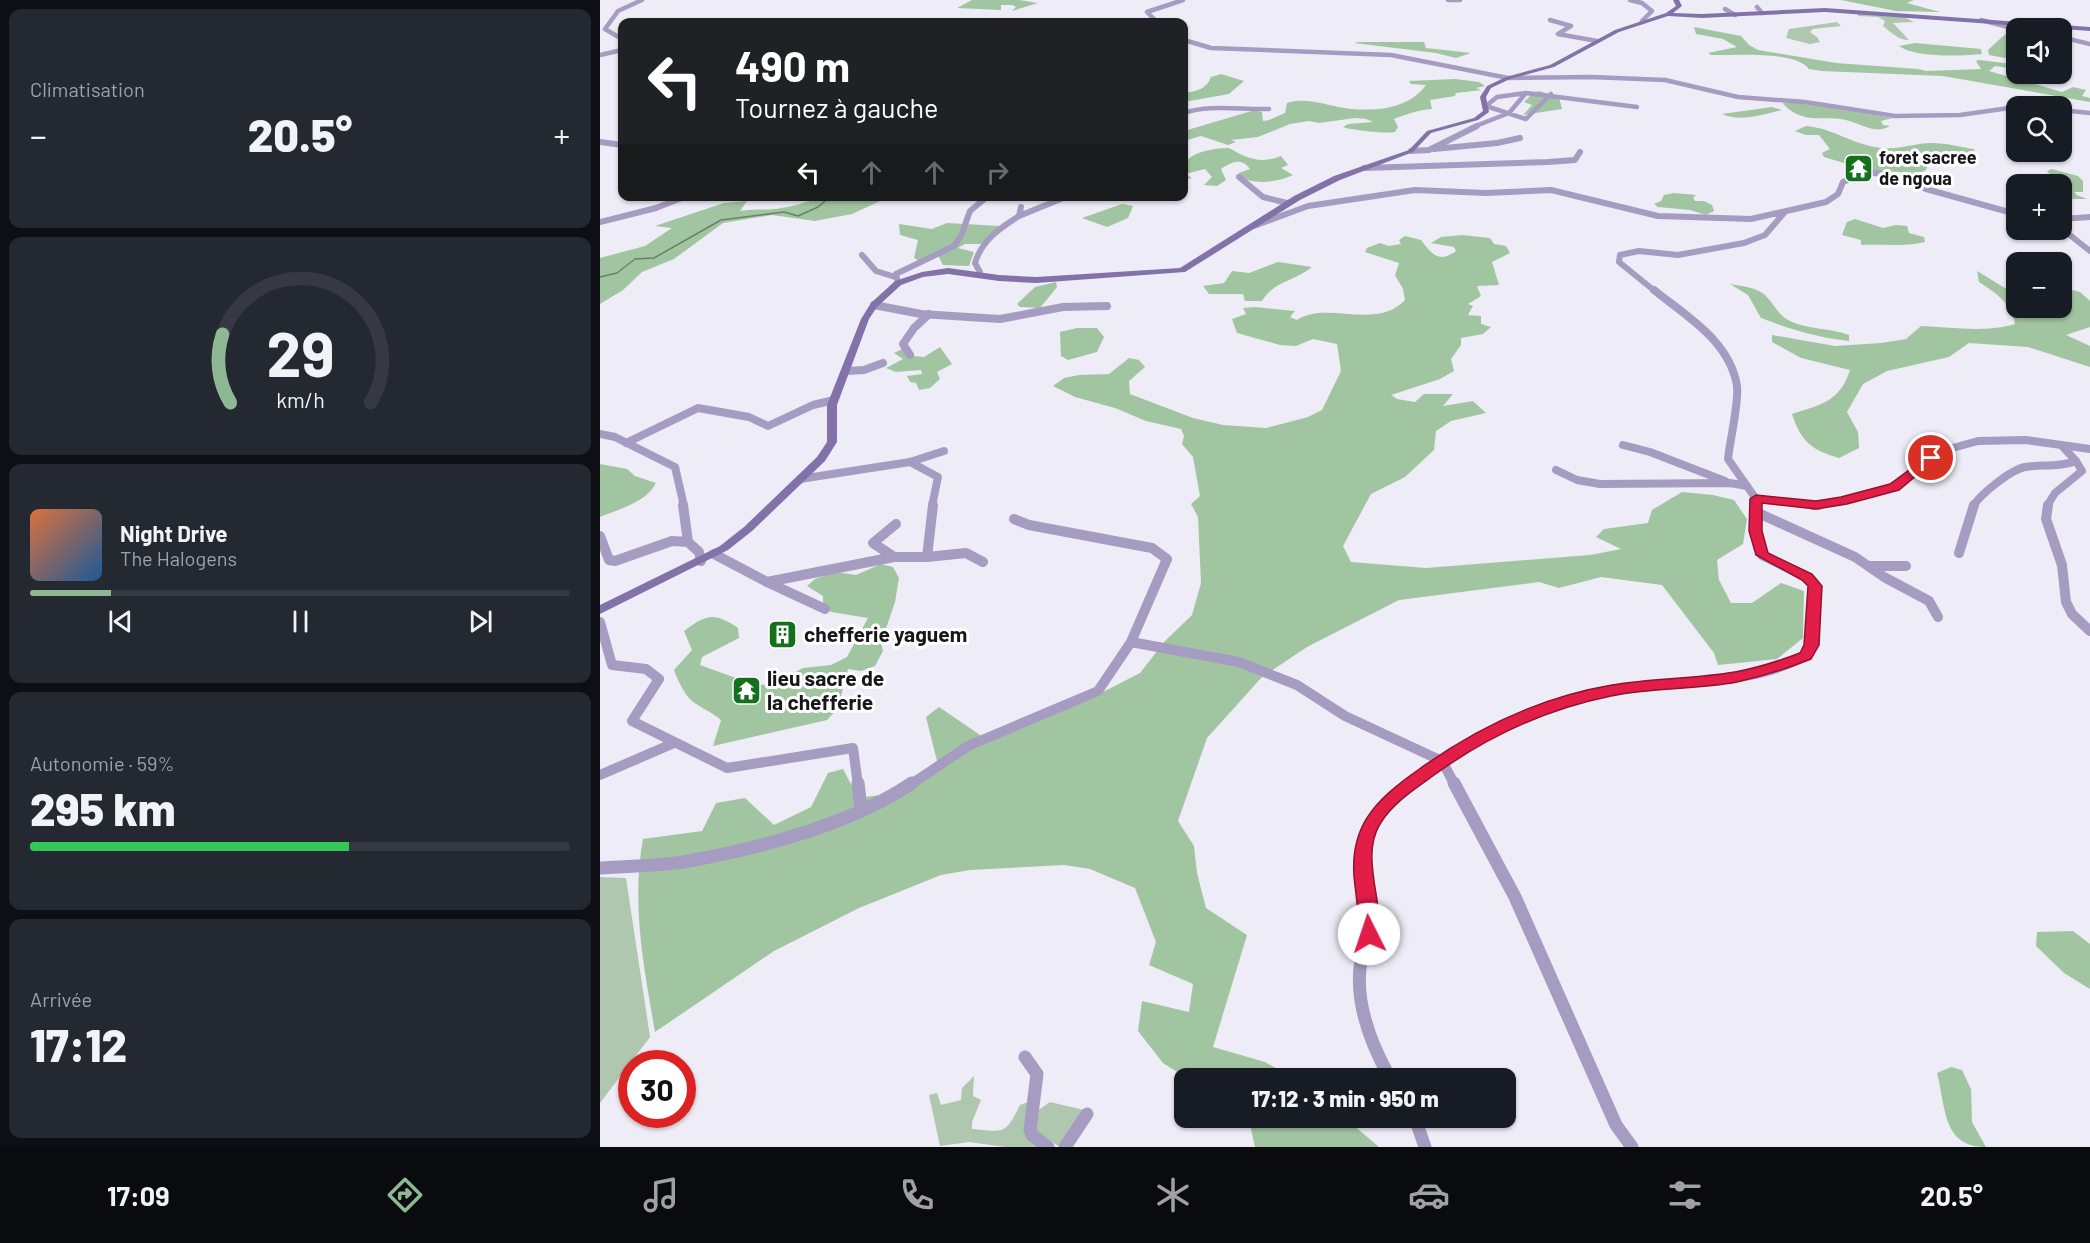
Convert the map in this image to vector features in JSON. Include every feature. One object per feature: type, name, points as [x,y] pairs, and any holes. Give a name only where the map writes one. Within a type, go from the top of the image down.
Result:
[{"type":"main road","points":[[1668,14],[1679,6],[1676,0]]},
{"type":"main road","points":[[600,610],[714,554],[748,529],[829,449],[832,442],[831,413],[834,399],[865,320],[874,304],[896,280],[948,271],[1036,280],[1182,270],[1287,203],[1364,168],[1411,151],[1424,135],[1476,119],[1486,112],[1484,92],[1489,87],[1508,78],[1552,66],[1597,41],[1642,21],[1668,14],[1735,15],[1816,10],[2090,29]]},
{"type":"street","points":[[618,37],[608,32],[606,27],[618,11],[642,0]]},
{"type":"street","points":[[1152,18],[1147,12],[1183,0]]},
{"type":"street","points":[[1448,0],[1460,0]]},
{"type":"street","points":[[1630,0],[1642,3],[1652,11],[1642,21]]},
{"type":"street","points":[[1757,6],[1762,13]]},
{"type":"street","points":[[1725,9],[1735,15]]},
{"type":"street","points":[[1550,20],[1571,26],[1558,34],[1597,41]]},
{"type":"street","points":[[1981,21],[2006,27]]},
{"type":"street","points":[[2072,40],[2090,44]]},
{"type":"street","points":[[1188,41],[1211,48],[1391,55],[1508,78],[1591,77],[1665,80],[1738,97],[1805,102],[1895,116],[1960,115],[2006,108]]},
{"type":"street","points":[[600,55],[618,51]]},
{"type":"street","points":[[1486,106],[1497,97],[1526,93],[1551,94],[1637,107]]},
{"type":"street","points":[[1429,150],[1465,130],[1509,113],[1526,93]]},
{"type":"street","points":[[1486,106],[1526,119],[1551,94]]},
{"type":"street","points":[[1188,112],[1200,107],[1234,110],[1269,109]]},
{"type":"street","points":[[2072,111],[2090,113]]},
{"type":"street","points":[[1411,151],[1497,143],[1520,138]]},
{"type":"street","points":[[600,142],[618,144]]},
{"type":"street","points":[[1364,168],[1490,167],[1575,160],[1580,152]]},
{"type":"street","points":[[1252,227],[1308,206],[1415,190],[1486,193],[1551,190],[1650,215],[1744,220],[1826,202],[1838,194],[1843,182],[1864,172],[1902,178],[1926,189],[2006,211]]},
{"type":"street","points":[[1239,177],[1263,197],[1287,203]]},
{"type":"street","points":[[600,222],[656,208],[674,201]]},
{"type":"street","points":[[862,255],[876,271],[896,280],[901,271],[954,246],[961,236],[970,212],[982,201]]},
{"type":"street","points":[[979,275],[980,272],[975,263],[979,251],[1001,227],[1019,216],[1056,201]]},
{"type":"street","points":[[1019,216],[1021,207]]},
{"type":"street","points":[[1385,1068],[1362,1000],[1360,968],[1369,926],[1362,873],[1363,852],[1371,823],[1382,808],[1442,760],[1499,726],[1537,711],[1580,698],[1642,686],[1736,677],[1780,666],[1806,656],[1812,645],[1815,586],[1807,577],[1762,555],[1756,531],[1756,499],[1728,459],[1737,387],[1732,370],[1718,341],[1648,284],[1620,265],[1619,258],[1625,253],[1634,251],[1670,255],[1690,254],[1753,240],[1768,232],[1784,213]]},
{"type":"street","points":[[2072,218],[2090,217]]},
{"type":"street","points":[[2072,237],[2090,251]]},
{"type":"street","points":[[874,304],[929,314],[1000,319],[1063,307],[1107,306]]},
{"type":"street","points":[[910,355],[903,344],[914,328],[929,314]]},
{"type":"street","points":[[847,370],[864,370],[884,363]]},
{"type":"street","points":[[626,443],[698,408],[749,417],[768,426],[813,405],[834,399]]},
{"type":"street","points":[[600,434],[615,437],[675,467],[686,517],[688,542]]},
{"type":"street","points":[[1756,499],[1816,505],[1858,497],[1894,487],[1945,449],[1978,441],[2025,440],[2090,449]]},
{"type":"street","points":[[1623,445],[1650,452],[1730,483]]},
{"type":"street","points":[[2063,447],[2082,471],[2055,492],[2048,504],[2047,527],[2061,562],[2069,610],[2090,631]]},
{"type":"street","points":[[800,479],[910,462],[944,451]]},
{"type":"street","points":[[1959,554],[1965,540],[1969,510],[1979,496],[2021,468],[2055,468],[2076,461]]},
{"type":"street","points":[[910,462],[938,477],[930,519],[927,557]]},
{"type":"street","points":[[1556,470],[1577,480],[1600,484],[1730,483],[1747,486]]},
{"type":"street","points":[[1756,512],[1825,542],[1870,566],[1884,577],[1929,601],[1938,617]]},
{"type":"street","points":[[600,868],[681,862],[821,827],[899,792],[969,746],[1098,691],[1131,642],[1167,559],[1152,548],[1029,525],[1014,519]]},
{"type":"street","points":[[894,558],[873,543],[896,524]]},
{"type":"street","points":[[600,536],[609,560]]},
{"type":"street","points":[[609,560],[615,561],[672,541],[688,542],[699,552],[700,561]]},
{"type":"street","points":[[767,582],[894,558],[966,553],[983,562]]},
{"type":"street","points":[[714,554],[825,609]]},
{"type":"street","points":[[600,568],[609,560]]},
{"type":"street","points":[[1870,566],[1906,566]]},
{"type":"street","points":[[600,622],[612,665],[646,669],[659,679],[632,722],[727,768],[853,747],[861,809]]},
{"type":"street","points":[[1131,642],[1239,662],[1297,685],[1345,716],[1442,760],[1515,897],[1616,1125],[1632,1147]]},
{"type":"street","points":[[600,775],[674,743]]},
{"type":"street","points":[[1025,1057],[1037,1074],[1030,1130],[1032,1135],[1048,1147]]},
{"type":"street","points":[[1065,1147],[1088,1114]]},
{"type":"street","points":[[1418,1128],[1425,1147]]},
{"type":"green space","points":[[972,0],[1019,0],[1038,3],[1012,11],[1016,7],[1012,5],[1001,5],[1001,10],[957,8]]},
{"type":"green space","points":[[1841,0],[1914,0],[1907,3],[1940,12],[1896,11]]},
{"type":"green space","points":[[1858,13],[1898,14],[1914,22],[1893,23],[1909,40],[1901,39],[1892,33],[1883,26],[1885,21],[1878,17],[1858,16]]},
{"type":"green space","points":[[1837,22],[1841,26],[1813,29],[1810,32],[1820,42],[1810,44],[1786,38],[1789,29]]},
{"type":"green space","points":[[1694,27],[1741,36],[1749,45],[1758,50],[1836,63],[1926,71],[1981,69],[1976,61],[1979,60],[2006,63],[2006,68],[1995,66],[1989,71],[2006,76],[2006,84],[2034,84],[2062,92],[2073,87],[2086,90],[2082,96],[2090,98],[2090,102],[2072,99],[2072,96],[2056,96],[1943,76],[1822,71],[1809,69],[1802,63],[1778,56],[1711,55],[1708,53],[1737,47],[1723,39],[1696,34]]},
{"type":"green space","points":[[2006,34],[2006,58],[1989,55],[1988,50]]},
{"type":"green space","points":[[1424,42],[1426,48],[1471,53],[1456,58],[1436,53],[1354,43]]},
{"type":"green space","points":[[1915,43],[1981,49],[1982,54],[1951,56],[1916,53],[1899,46]]},
{"type":"green space","points":[[1221,74],[1244,81],[1229,94],[1188,101],[1188,92],[1200,89],[1211,77]]},
{"type":"green space","points":[[1455,79],[1479,82],[1485,86],[1476,88],[1481,90],[1456,93],[1455,96],[1430,100],[1432,109],[1394,119],[1398,127],[1395,132],[1343,127],[1348,124],[1373,122],[1355,118],[1290,124],[1258,137],[1231,140],[1236,142],[1228,145],[1201,136],[1188,140],[1188,130],[1255,110],[1262,112],[1263,121],[1269,120],[1285,113],[1287,103],[1294,101],[1367,110],[1389,107],[1410,100],[1426,85],[1411,84],[1409,81]]},
{"type":"green space","points":[[1539,91],[1559,97],[1562,109],[1523,115],[1532,105],[1524,102],[1533,93]]},
{"type":"green space","points":[[1783,103],[1800,103],[1893,118],[1881,121],[1883,125],[1890,126],[1884,129],[1872,129],[1847,120],[1802,116],[1791,111]]},
{"type":"green space","points":[[1772,107],[1782,110],[1744,118],[1722,114]]},
{"type":"green space","points":[[1806,126],[1816,127],[1871,146],[1887,148],[1926,143],[1942,144],[1974,149],[1975,157],[1936,159],[1929,163],[1926,170],[1912,177],[1900,172],[1851,170],[1844,163],[1824,157],[1822,153],[1830,149],[1819,135],[1806,135],[1795,131]]},
{"type":"green space","points":[[1229,148],[1242,155],[1261,160],[1281,156],[1288,165],[1281,168],[1293,175],[1272,181],[1251,181],[1238,176],[1239,173],[1250,169],[1244,163],[1236,162],[1221,169],[1226,180],[1217,186],[1204,185],[1212,177],[1205,169],[1188,173],[1188,159],[1198,153]]},
{"type":"green space","points":[[2052,169],[2071,174],[2050,174],[2047,171]]},
{"type":"green space","points":[[2072,174],[2083,181],[2083,192],[2074,192],[2087,199],[2072,199]]},
{"type":"green space","points":[[1674,193],[1696,195],[1693,198],[1695,201],[1704,201],[1712,205],[1714,211],[1706,215],[1690,210],[1658,207],[1654,204],[1661,201],[1664,195]]},
{"type":"green space","points":[[747,201],[740,211],[793,206],[809,201],[880,201],[852,214],[815,221],[772,215],[723,223],[674,259],[642,272],[623,290],[600,304],[600,258],[645,246],[672,228],[655,226],[724,203]]},
{"type":"green space","points":[[1122,204],[1133,206],[1128,218],[1107,227],[1082,218]]},
{"type":"green space","points":[[1855,219],[1883,228],[1896,225],[1907,226],[1909,233],[1924,237],[1925,242],[1901,245],[1861,245],[1861,240],[1842,235],[1847,222]]},
{"type":"green space","points":[[947,223],[1000,226],[981,244],[965,244],[958,248],[974,252],[969,266],[943,265],[937,253],[920,261],[914,258],[918,240],[900,235],[899,224],[932,229]]},
{"type":"green space","points":[[1462,235],[1490,238],[1494,244],[1506,246],[1510,253],[1492,262],[1499,285],[1477,286],[1481,296],[1468,304],[1473,306],[1468,315],[1481,316],[1481,324],[1491,327],[1483,334],[1461,338],[1461,345],[1451,359],[1454,371],[1440,379],[1391,395],[1397,399],[1415,402],[1424,394],[1453,394],[1443,406],[1473,401],[1486,413],[1451,421],[1436,431],[1434,450],[1405,477],[1371,494],[1343,546],[1351,562],[1426,568],[1590,555],[1621,549],[1596,537],[1604,529],[1648,523],[1652,510],[1682,492],[1713,495],[1734,500],[1747,519],[1743,544],[1717,560],[1719,580],[1731,603],[1752,603],[1781,583],[1804,591],[1803,638],[1777,659],[1718,665],[1714,653],[1662,585],[1601,577],[1559,588],[1539,582],[1399,600],[1307,647],[1262,677],[1207,738],[1178,821],[1194,846],[1197,873],[1206,908],[1247,935],[1213,1047],[1265,1062],[1276,1068],[1174,1068],[1174,1070],[1163,1063],[1138,1031],[1142,1001],[1189,1012],[1193,984],[1149,965],[1156,942],[1135,888],[1090,869],[1064,865],[970,870],[941,875],[859,908],[774,951],[655,1032],[640,936],[638,888],[643,839],[702,831],[716,803],[745,798],[774,825],[811,807],[828,773],[843,769],[858,798],[888,794],[939,769],[926,717],[939,707],[986,739],[1105,691],[1140,673],[1165,641],[1192,615],[1201,583],[1198,517],[1191,504],[1200,496],[1193,457],[1182,444],[1184,436],[1181,429],[1146,421],[1115,408],[1075,397],[1053,386],[1064,378],[1109,374],[1129,358],[1139,360],[1145,367],[1129,381],[1130,394],[1193,418],[1223,425],[1266,428],[1308,417],[1322,410],[1341,371],[1337,344],[1313,339],[1296,346],[1280,345],[1237,333],[1232,319],[1246,314],[1243,308],[1255,307],[1295,311],[1290,317],[1297,320],[1322,313],[1366,315],[1393,309],[1405,300],[1403,289],[1395,275],[1399,263],[1365,252],[1367,248],[1380,243],[1389,246],[1401,244],[1399,240],[1405,236],[1421,240],[1432,253],[1440,257],[1456,251],[1454,247],[1431,243],[1441,237]]},
{"type":"green space","points":[[1278,262],[1312,267],[1273,289],[1262,301],[1245,301],[1243,294],[1209,294],[1203,286],[1224,283],[1232,271],[1249,273]]},
{"type":"green space","points":[[1977,271],[2006,288],[2006,304],[1997,295],[1979,282]]},
{"type":"green space","points":[[1056,282],[1057,287],[1040,308],[1020,307],[1017,304],[1035,287]]},
{"type":"green space","points":[[1730,284],[1761,292],[1782,316],[1790,321],[1849,335],[1849,341],[1804,332],[1761,318],[1748,295]]},
{"type":"green space","points":[[2072,290],[2080,292],[2090,301],[2090,327],[2066,335],[2090,346],[2090,367],[2028,347],[1969,343],[1949,357],[1887,371],[1863,384],[1847,412],[1858,432],[1859,448],[1839,458],[1822,452],[1809,443],[1799,432],[1792,414],[1820,405],[1835,396],[1846,381],[1850,370],[1801,358],[1772,342],[1772,335],[1835,346],[1881,343],[1906,339],[1921,326],[1980,329],[2015,324],[2013,318],[2072,318]]},
{"type":"green space","points":[[1077,328],[1097,328],[1104,337],[1097,352],[1068,360],[1061,356],[1060,332]]},
{"type":"green space","points":[[940,347],[952,364],[937,372],[940,379],[930,388],[919,390],[916,383],[910,382],[907,376],[922,374],[921,370],[896,372],[886,368],[903,359],[894,353],[902,349],[911,350],[914,356],[924,357]]},
{"type":"green space","points":[[600,464],[627,469],[635,476],[656,483],[652,490],[639,500],[600,517]]},
{"type":"green space","points":[[881,564],[893,567],[899,578],[895,602],[881,643],[883,651],[875,666],[861,671],[848,669],[838,708],[827,720],[713,746],[721,720],[689,698],[674,670],[692,650],[684,631],[699,621],[711,617],[723,619],[738,628],[739,638],[702,657],[700,665],[747,682],[770,686],[803,668],[831,665],[847,657],[868,618],[831,612],[823,603],[823,596],[807,586],[815,579],[835,572],[856,575]]},
{"type":"green space","points":[[600,877],[626,878],[650,1037],[640,1050],[618,1050],[618,1079],[600,1103]]},
{"type":"green space","points":[[2073,931],[2090,944],[2090,989],[2064,973],[2036,946],[2037,932]]},
{"type":"green space","points":[[1951,1067],[1962,1070],[1971,1089],[1972,1122],[1986,1147],[1972,1145],[1961,1140],[1948,1123],[1937,1073]]},
{"type":"green space","points":[[974,1076],[973,1096],[981,1100],[972,1122],[972,1129],[998,1131],[1003,1129],[1011,1122],[1020,1105],[1028,1102],[1024,1129],[1042,1147],[1005,1147],[969,1142],[940,1146],[929,1095],[937,1093],[941,1105],[961,1100],[962,1088]]},
{"type":"green space","points":[[1050,1102],[1084,1110],[1064,1142],[1058,1146],[1035,1130],[1035,1117],[1039,1114],[1037,1111]]},
{"type":"green space","points":[[1251,1128],[1357,1128],[1379,1147],[1255,1147]]},
{"type":"waterway","points":[[600,277],[617,273],[635,259],[654,258],[721,220],[784,212],[798,216],[818,207],[825,201]]},
{"type":"place","name":"foret sacree de ngoua","points":[[1858,168]]},
{"type":"place","name":"chefferie yaguem","points":[[783,635]]},
{"type":"place","name":"lieu sacre de la chefferie","points":[[746,691]]},
{"type":"route","points":[[1369,934],[1369,918],[1362,873],[1366,837],[1371,823],[1382,808],[1402,790],[1458,750],[1499,726],[1537,711],[1611,690],[1736,677],[1780,666],[1806,656],[1812,645],[1815,586],[1807,577],[1762,555],[1756,531],[1756,499],[1816,505],[1842,501],[1894,487],[1931,458]]}]
